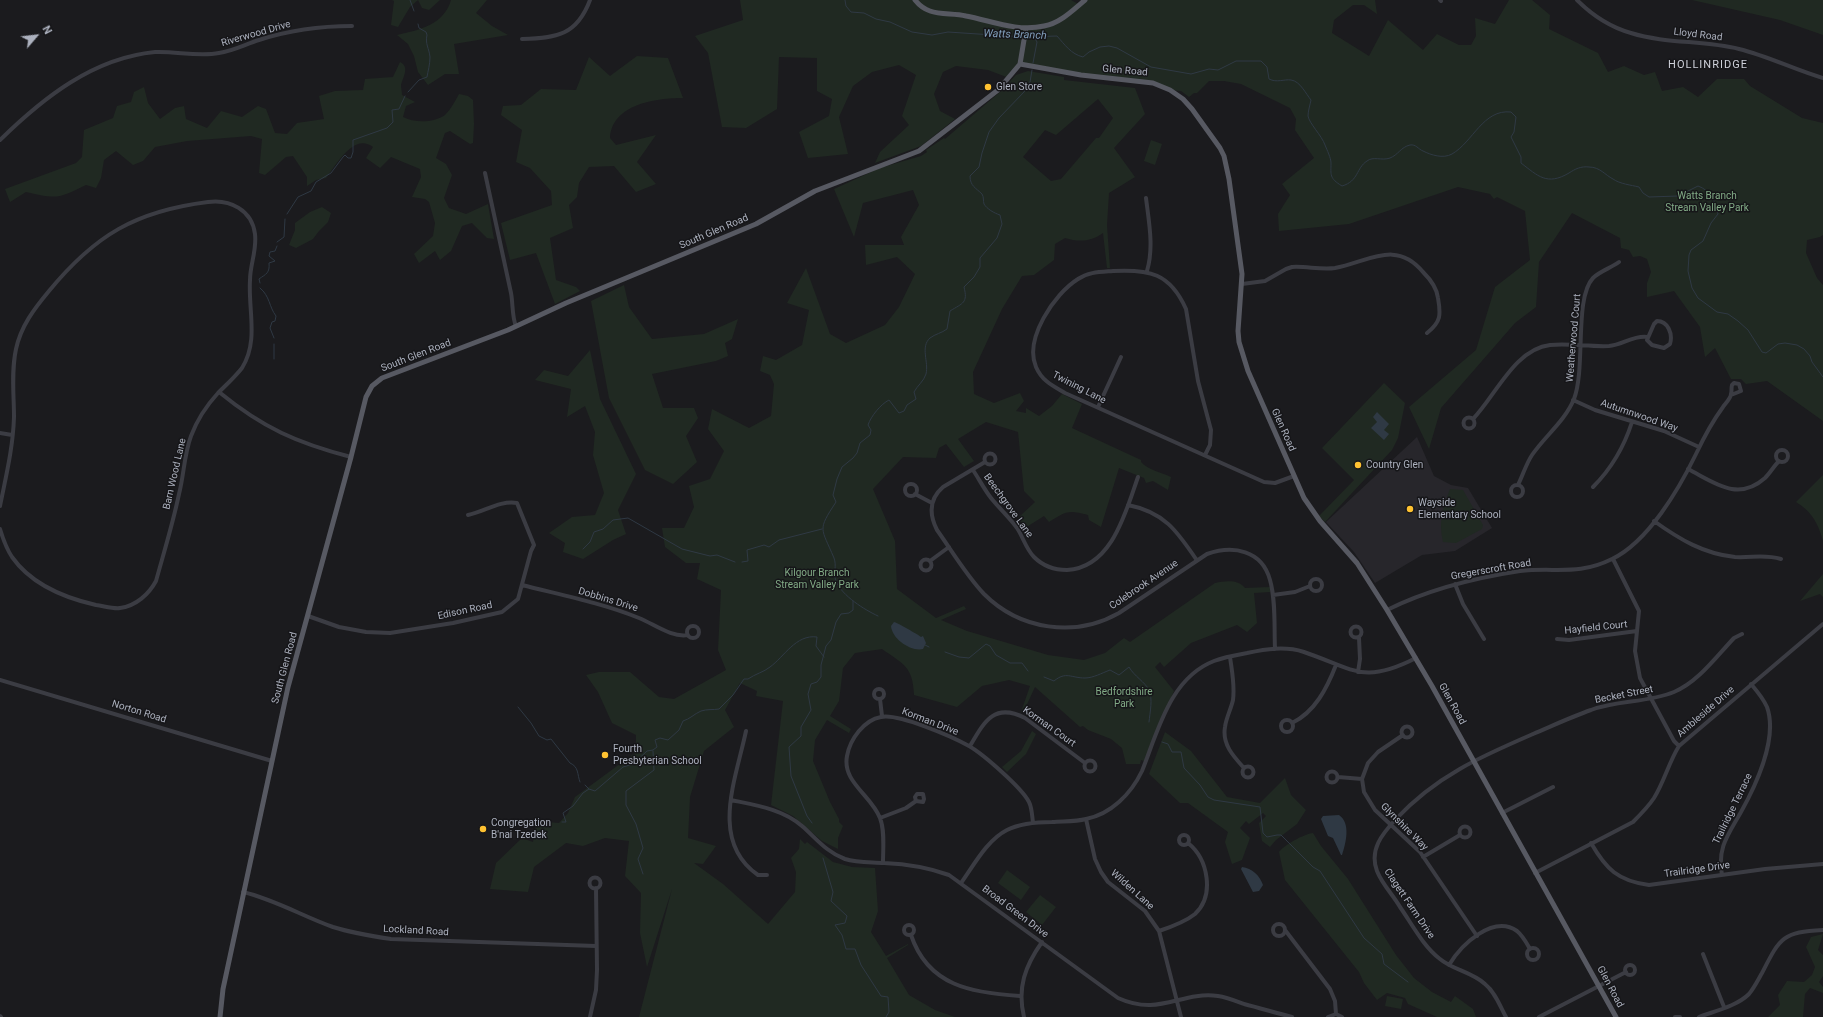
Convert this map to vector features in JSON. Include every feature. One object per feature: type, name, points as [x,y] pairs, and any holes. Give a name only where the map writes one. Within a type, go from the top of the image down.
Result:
[{"type":"main road","points":[[915,0],[920,6],[929,11],[965,16],[1026,31],[1056,22],[1085,0]]},
{"type":"main road","points":[[1020,64],[1026,31]]},
{"type":"main road","name":"Glen Road","points":[[1020,64],[1081,76],[1153,83],[1170,90],[1183,99],[1192,109],[1224,156],[1230,179],[1241,255],[1242,284],[1238,331],[1242,354],[1247,369],[1294,476],[1313,511],[1357,563],[1416,658],[1616,1017]]},
{"type":"main road","name":"South Glen Road","points":[[220,1017],[223,989],[288,687],[352,457],[366,397],[370,388],[376,382],[516,326],[570,301],[756,224],[815,191],[919,151],[998,90],[1020,64]]},
{"type":"street","points":[[522,39],[552,37],[570,30],[582,19],[590,0]]},
{"type":"street","name":"Lloyd Road","points":[[1577,0],[1587,10],[1603,20],[1632,34],[1659,39],[1707,42],[1740,49],[1823,78]]},
{"type":"street","name":"Riverwood Drive","points":[[0,140],[23,118],[62,87],[110,62],[153,53],[173,51],[219,53],[294,31],[331,26],[352,26]]},
{"type":"street","points":[[485,173],[512,293],[514,321],[516,326]]},
{"type":"street","points":[[1146,198],[1151,246],[1151,258],[1147,271]]},
{"type":"street","name":"Barn Wood Lane","points":[[0,506],[11,452],[12,383],[15,350],[23,326],[35,308],[78,258],[111,233],[126,224],[151,214],[178,206],[214,201],[227,202],[239,207],[245,212],[253,226],[255,242],[250,280],[252,332],[251,346],[242,368],[219,392],[198,420],[191,436],[186,453],[180,493],[156,581],[151,589],[138,601],[120,608],[106,607],[69,598],[56,592],[27,573],[13,558],[4,544],[0,529]]},
{"type":"street","points":[[1242,284],[1265,281],[1286,268],[1292,267],[1333,268],[1387,254],[1406,258],[1421,269],[1432,282],[1438,296],[1440,311],[1438,322],[1436,326],[1427,333]]},
{"type":"street","name":"Weatherwood Court","points":[[1518,485],[1531,456],[1562,420],[1573,400],[1580,376],[1583,302],[1586,288],[1594,276],[1619,262]]},
{"type":"street","name":"Twining Lane","points":[[1205,455],[1210,444],[1211,430],[1198,381],[1186,309],[1182,299],[1163,279],[1147,271],[1131,270],[1091,273],[1077,279],[1051,305],[1037,333],[1034,344],[1033,356],[1036,367],[1050,385],[1264,482],[1275,483],[1294,476]]},
{"type":"street","points":[[1657,321],[1661,321],[1669,329],[1672,340],[1668,346],[1664,348],[1652,345],[1648,342],[1647,337],[1654,324],[1657,321]]},
{"type":"street","points":[[1473,419],[1488,402],[1515,365],[1527,353],[1549,345],[1610,346],[1647,337]]},
{"type":"street","points":[[1098,407],[1121,357]]},
{"type":"street","points":[[219,392],[257,420],[286,436],[314,447],[352,457]]},
{"type":"street","name":"Gregerscroft Road","points":[[1387,610],[1422,594],[1455,584],[1520,571],[1581,570],[1592,568],[1613,559],[1637,542],[1674,494],[1712,423],[1731,395]]},
{"type":"street","name":"Autumnwood Way","points":[[1573,400],[1595,410],[1664,431],[1699,447]]},
{"type":"street","points":[[1594,487],[1619,455],[1632,422]]},
{"type":"street","points":[[0,433],[12,435]]},
{"type":"street","points":[[1688,469],[1724,487],[1741,490],[1755,486],[1766,477],[1779,461]]},
{"type":"street","points":[[915,494],[932,503],[937,492],[943,486],[985,462]]},
{"type":"street","name":"Beechgrove Lane","points":[[973,470],[990,497],[1017,528],[1033,556],[1042,564],[1053,569],[1072,570],[1084,566],[1100,555],[1116,532],[1128,505],[1138,476]]},
{"type":"street","name":"Edison Road","points":[[308,616],[339,627],[366,632],[390,633],[453,623],[502,612],[518,599],[534,545],[518,504],[513,502],[502,503],[478,513],[468,515]]},
{"type":"street","name":"Colebrook Avenue","points":[[932,503],[931,520],[978,587],[998,605],[1029,622],[1052,628],[1080,627],[1106,620],[1196,559],[1207,554],[1226,549],[1243,551],[1251,555],[1268,573],[1273,595],[1275,649]]},
{"type":"street","points":[[1128,505],[1148,511],[1168,522],[1176,530],[1196,559]]},
{"type":"street","points":[[1654,521],[1682,541],[1710,552],[1736,557],[1769,556],[1781,559]]},
{"type":"street","points":[[930,561],[949,547]]},
{"type":"street","points":[[1613,559],[1639,611],[1635,651],[1637,669],[1674,741],[1679,746]]},
{"type":"street","points":[[1455,584],[1463,604],[1484,639]]},
{"type":"street","name":"Dobbins Drive","points":[[522,585],[577,598],[617,610],[640,618],[669,632],[682,636],[688,635]]},
{"type":"street","points":[[1273,595],[1295,592],[1310,586]]},
{"type":"street","name":"Ambleside Drive","points":[[1535,873],[1633,822],[1646,809],[1655,796],[1679,746],[1823,624]]},
{"type":"street","name":"Hayfield Court","points":[[1556,639],[1569,640],[1637,631]]},
{"type":"street","name":"Becket Street","points":[[1474,761],[1592,710],[1674,692],[1689,684],[1734,638],[1742,634]]},
{"type":"street","points":[[1358,672],[1360,659],[1359,638]]},
{"type":"street","points":[[962,883],[988,847],[1000,835],[1014,827],[1033,823],[1086,819],[1104,812],[1114,806],[1135,784],[1142,771],[1172,699],[1184,681],[1207,664],[1230,657],[1275,649],[1302,652],[1336,666],[1358,672],[1374,673],[1384,672],[1398,667],[1416,658]]},
{"type":"street","points":[[1230,657],[1234,686],[1232,701],[1225,727],[1225,738],[1228,748],[1244,768]]},
{"type":"street","points":[[1292,723],[1299,719],[1323,695],[1336,666]]},
{"type":"street","name":"Norton Road","points":[[0,680],[272,761]]},
{"type":"street","name":"Trailridge Terrace","points":[[1722,875],[1720,862],[1722,847],[1755,785],[1769,734],[1770,722],[1767,707],[1762,697],[1751,684]]},
{"type":"street","points":[[880,699],[882,716],[867,723],[860,730],[849,748],[846,763],[851,779],[872,802],[880,818],[884,835],[883,863]]},
{"type":"street","name":"Korman Court","points":[[970,746],[983,723],[992,716],[1005,711],[1016,713],[1025,718],[1085,762]]},
{"type":"street","name":"Korman Drive","points":[[882,716],[898,717],[970,746],[994,766],[1026,797],[1032,812],[1033,823]]},
{"type":"street","points":[[746,732],[731,800],[729,826],[735,849],[742,859],[752,871],[758,875],[767,876]]},
{"type":"street","points":[[1338,777],[1362,779],[1365,769],[1372,757],[1402,735]]},
{"type":"street","name":"Clagett Farm Drive","points":[[1474,761],[1435,784],[1420,795],[1382,835],[1374,854],[1377,870],[1426,944],[1439,959],[1484,982],[1492,992],[1506,1017]]},
{"type":"street","name":"Glynshire Way","points":[[1362,779],[1366,799],[1375,810],[1414,845],[1477,936]]},
{"type":"street","points":[[1502,813],[1553,787]]},
{"type":"street","name":"Broad Green Drive","points":[[731,800],[768,808],[784,814],[802,825],[816,841],[833,855],[854,861],[928,868],[949,875],[1118,998],[1131,1004],[1143,1006],[1160,1005],[1199,996],[1219,996],[1292,1017]]},
{"type":"street","points":[[880,818],[906,808],[916,801]]},
{"type":"street","name":"Wilden Lane","points":[[1086,819],[1095,859],[1101,872],[1108,882],[1144,910],[1159,931],[1181,1017]]},
{"type":"street","points":[[1423,857],[1460,835]]},
{"type":"street","points":[[1159,931],[1190,917],[1200,907],[1205,898],[1207,883],[1204,866],[1200,854],[1188,843]]},
{"type":"street","name":"Trailridge Drive","points":[[1591,844],[1602,861],[1611,871],[1624,880],[1636,883],[1661,884],[1722,875],[1823,864]]},
{"type":"street","points":[[590,1017],[596,990],[596,888]]},
{"type":"street","name":"Lockland Road","points":[[243,892],[275,901],[332,927],[366,936],[391,939],[596,946]]},
{"type":"street","points":[[1449,965],[1459,950],[1492,927],[1506,926],[1518,932],[1530,949]]},
{"type":"street","points":[[1285,930],[1330,989],[1335,1000],[1336,1014]]},
{"type":"street","points":[[1699,1017],[1738,1001],[1750,992],[1774,948],[1783,939],[1800,931],[1823,930]]},
{"type":"street","points":[[911,934],[916,950],[921,959],[940,976],[979,992],[1020,996]]},
{"type":"street","points":[[1024,1017],[1020,996],[1021,985],[1026,967],[1042,942]]},
{"type":"street","points":[[1703,954],[1724,1007]]},
{"type":"street","points":[[1539,1017],[1626,972]]},
{"type":"street","points":[[1328,1017],[1336,1014],[1342,1017]]},
{"type":"street","points":[[1675,1017],[1680,1017]]},
{"type":"shaded area","name":"Wayside Elementary School","points":[[1417,437],[1434,476],[1451,485],[1468,488],[1492,528],[1455,551],[1422,555],[1375,583],[1354,552],[1326,522]]},
{"type":"green space","points":[[392,0],[418,0],[410,7],[398,27],[391,25],[394,1]]},
{"type":"green space","points":[[418,0],[440,0],[429,10],[422,8]]},
{"type":"green space","points":[[451,0],[487,0],[476,13],[492,26],[508,35],[454,44],[459,74],[445,74],[428,85],[418,72],[414,56],[408,44],[397,35],[414,31],[437,21],[448,8]]},
{"type":"green space","name":"Watts Branch Stream Valley Park","points":[[740,0],[1071,0],[1080,5],[1087,0],[1375,0],[1377,14],[1364,5],[1353,5],[1334,20],[1332,33],[1369,56],[1388,20],[1423,50],[1437,34],[1459,45],[1471,45],[1476,36],[1475,18],[1495,24],[1509,0],[1532,0],[1550,15],[1549,29],[1598,53],[1608,72],[1624,66],[1644,75],[1655,72],[1662,91],[1683,87],[1698,97],[1717,79],[1744,79],[1750,86],[1802,118],[1823,123],[1823,235],[1807,240],[1806,253],[1817,278],[1823,285],[1823,421],[1767,381],[1746,384],[1741,379],[1731,379],[1715,348],[1705,357],[1700,327],[1674,291],[1647,297],[1647,283],[1651,272],[1647,259],[1640,256],[1633,257],[1629,250],[1621,248],[1620,238],[1572,213],[1539,262],[1536,307],[1515,323],[1441,408],[1429,449],[1409,407],[1476,350],[1495,287],[1530,260],[1525,211],[1497,197],[1494,199],[1490,194],[1458,187],[1349,224],[1279,231],[1278,214],[1290,195],[1282,184],[1314,158],[1295,130],[1296,119],[1290,108],[1241,84],[1224,81],[1209,81],[1197,93],[1194,93],[1189,97],[1181,91],[1170,90],[1153,83],[1094,77],[1020,64],[1009,78],[988,70],[956,66],[943,72],[934,94],[940,111],[955,119],[921,146],[875,163],[880,152],[909,125],[902,116],[916,75],[899,65],[872,72],[853,86],[839,117],[848,154],[808,158],[799,132],[829,116],[832,99],[817,91],[817,58],[779,57],[777,109],[746,128],[722,127],[708,53],[695,36],[743,20]]},
{"type":"green space","points":[[1692,0],[1823,0],[1823,35],[1780,20]]},
{"type":"green space","points":[[637,56],[668,58],[683,98],[660,99],[637,105],[618,117],[613,127],[610,138],[616,145],[656,135],[637,162],[656,184],[636,192],[614,166],[589,167],[579,183],[577,197],[569,205],[573,228],[550,238],[556,280],[576,287],[580,291],[555,304],[536,253],[510,260],[501,223],[552,205],[551,191],[530,168],[516,162],[522,130],[501,115],[503,106],[521,105],[541,89],[576,90],[589,57],[610,76]]},
{"type":"green space","points":[[400,62],[405,67],[401,85],[402,95],[415,102],[406,106],[403,117],[418,121],[435,120],[445,115],[459,94],[468,96],[473,100],[473,143],[470,144],[450,131],[445,133],[436,158],[446,164],[452,175],[444,198],[449,208],[466,214],[488,204],[494,239],[487,238],[472,223],[462,226],[451,251],[440,260],[435,251],[419,263],[414,254],[433,236],[435,223],[429,202],[425,199],[412,197],[421,177],[420,169],[391,157],[380,168],[366,158],[373,147],[366,143],[352,147],[340,159],[326,178],[316,180],[307,186],[307,177],[293,156],[286,157],[265,175],[259,173],[262,139],[251,136],[187,141],[155,147],[143,161],[133,165],[116,151],[104,160],[101,178],[96,188],[86,185],[69,193],[51,197],[26,192],[10,202],[5,189],[76,163],[82,157],[84,130],[113,118],[117,106],[131,102],[134,92],[144,87],[148,103],[160,119],[175,108],[184,106],[186,119],[207,128],[221,111],[242,117],[258,106],[266,109],[275,133],[287,134],[297,123],[324,119],[319,96],[335,91],[363,90],[365,79],[393,77]]},
{"type":"green space","points":[[1028,71],[1064,77],[1064,80],[1135,88],[1145,114],[1114,148],[1135,177],[1109,193],[1107,225],[1110,268],[1107,268],[1103,233],[1089,240],[1065,238],[1055,244],[1054,260],[1034,275],[1022,276],[1002,309],[973,372],[974,394],[994,403],[1020,393],[1024,401],[1016,411],[1026,413],[1026,408],[1039,416],[1052,406],[1062,394],[1082,404],[1072,428],[1141,460],[1141,462],[1147,467],[1171,477],[1168,490],[1153,481],[1146,483],[1144,478],[1119,468],[1101,527],[1089,520],[1088,515],[1068,512],[1049,522],[1044,516],[1025,528],[1018,518],[1035,502],[1024,491],[1018,432],[986,422],[958,439],[974,461],[964,467],[946,444],[939,448],[936,458],[903,457],[873,489],[895,541],[897,589],[936,618],[964,606],[966,609],[941,620],[967,631],[1048,655],[1084,660],[1105,653],[1124,638],[1130,642],[1215,583],[1227,581],[1239,583],[1245,588],[1270,587],[1270,592],[1254,593],[1257,623],[1247,632],[1237,625],[1191,643],[1164,667],[1160,662],[1155,667],[1174,691],[1144,761],[1141,760],[1140,764],[1126,764],[1122,748],[1111,739],[1088,730],[1083,726],[1080,727],[1035,687],[1023,713],[1021,712],[1030,686],[1009,680],[982,686],[957,707],[914,695],[912,678],[906,667],[882,649],[855,653],[843,668],[839,701],[830,716],[851,729],[849,733],[827,720],[815,740],[813,761],[839,822],[843,826],[838,838],[838,849],[822,841],[793,816],[771,805],[783,701],[756,696],[757,691],[740,683],[725,710],[734,727],[704,751],[690,797],[688,838],[716,846],[703,864],[694,863],[723,884],[768,924],[795,892],[796,872],[791,858],[799,849],[800,839],[805,844],[807,842],[833,862],[852,867],[875,868],[878,911],[871,932],[886,956],[908,944],[887,958],[909,995],[935,1010],[955,1017],[639,1017],[672,889],[647,967],[640,933],[641,893],[625,876],[629,841],[605,838],[583,846],[566,843],[534,867],[528,892],[490,889],[496,863],[522,838],[533,842],[536,821],[559,823],[568,813],[575,797],[636,752],[636,735],[612,723],[598,692],[586,675],[599,672],[630,672],[659,697],[674,699],[726,670],[718,650],[721,590],[697,579],[700,563],[686,563],[665,547],[662,528],[684,528],[694,507],[689,486],[710,479],[724,451],[708,429],[712,409],[749,428],[771,416],[774,384],[770,375],[760,371],[763,356],[776,360],[802,345],[809,310],[787,303],[806,268],[830,334],[846,343],[885,325],[899,307],[915,274],[897,257],[866,265],[865,245],[904,245],[901,237],[919,205],[913,190],[863,203],[854,237],[834,189],[880,168],[921,156],[927,152],[926,150],[944,138],[945,139],[1000,92],[1016,75]],"holes":[[[1098,99],[1113,118],[1099,138],[1096,138],[1061,179],[1051,181],[1023,157],[1045,130],[1056,135]]]},
{"type":"green space","points":[[1151,140],[1162,144],[1155,165],[1144,161]]},
{"type":"green space","points":[[322,207],[331,213],[328,222],[313,239],[296,248],[289,245],[295,230],[295,223],[310,212]]},
{"type":"green space","points":[[624,285],[629,307],[652,339],[704,334],[738,319],[732,339],[725,343],[728,356],[716,361],[652,374],[663,408],[694,408],[698,418],[686,436],[697,462],[673,484],[645,470],[609,398],[591,301]]},
{"type":"green space","points":[[590,350],[600,399],[636,474],[618,510],[626,534],[613,540],[583,559],[563,552],[565,543],[549,533],[572,517],[595,515],[604,493],[593,455],[595,432],[585,406],[567,417],[571,389],[535,380],[544,370],[568,376]]},
{"type":"green space","name":"Country Glen","points":[[1384,383],[1405,403],[1398,438],[1392,450],[1325,522],[1319,516],[1354,480],[1322,448]]},
{"type":"green space","points":[[1823,475],[1823,541],[1814,518],[1796,502]]},
{"type":"green space","points":[[1450,489],[1463,490],[1483,525],[1482,529],[1456,543],[1443,542],[1441,528],[1445,502]]},
{"type":"green space","points":[[1823,574],[1823,597],[1820,594],[1800,601]]},
{"type":"green space","points":[[1032,731],[1036,734],[1026,754],[1007,772],[1002,767],[1021,751]]},
{"type":"green space","points":[[1165,732],[1191,751],[1227,797],[1260,803],[1285,778],[1291,795],[1306,810],[1297,824],[1276,840],[1270,847],[1262,841],[1259,823],[1266,816],[1263,813],[1249,824],[1246,821],[1240,828],[1250,838],[1242,860],[1232,864],[1225,842],[1228,832],[1188,803],[1180,803],[1149,774]]},
{"type":"green space","points":[[1313,833],[1321,846],[1348,879],[1396,955],[1414,978],[1432,992],[1451,1002],[1455,996],[1473,1009],[1476,1017],[1437,1017],[1408,1004],[1405,998],[1387,993],[1377,1000],[1364,983],[1359,972],[1285,880],[1279,852],[1294,840]]},
{"type":"green space","points":[[1007,870],[1030,887],[1021,900],[998,883]]},
{"type":"green space","points":[[1040,895],[1056,907],[1042,925],[1026,912]]},
{"type":"green space","points":[[1823,934],[1818,950],[1823,955],[1823,976],[1819,982],[1823,987],[1823,993],[1810,988],[1805,994],[1803,1017],[1768,1017],[1780,1005],[1778,995],[1787,981],[1804,982],[1812,975],[1815,967],[1806,947],[1811,937]]},
{"type":"green space","points":[[1387,996],[1403,999],[1401,1009],[1385,1006]]},
{"type":"water","points":[[1377,412],[1389,424],[1384,430],[1389,434],[1384,440],[1371,428],[1377,422],[1373,417]]},
{"type":"water","points":[[894,622],[921,637],[923,636],[926,643],[923,649],[913,648],[898,640],[892,631],[891,626]]},
{"type":"water","points":[[1339,815],[1343,819],[1346,828],[1346,839],[1342,855],[1333,838],[1328,836],[1321,819],[1323,816]]},
{"type":"water","points":[[1242,867],[1255,873],[1260,879],[1263,885],[1259,891],[1253,892],[1241,869]]},
{"type":"waterway","points":[[410,0],[414,11]]},
{"type":"waterway","name":"Watts Branch","points":[[845,0],[846,6],[851,12],[864,13],[876,19],[890,22],[912,32],[932,35],[948,32],[1023,37]]},
{"type":"waterway","points":[[408,92],[419,80],[427,77],[429,65],[430,57],[427,44],[427,35],[426,32],[419,28],[418,24]]},
{"type":"waterway","name":"Watts Branch","points":[[1026,37],[1057,36],[1072,51],[1083,57],[1089,52],[1100,47],[1109,46],[1117,48],[1151,67],[1191,74],[1209,69],[1218,70],[1236,61],[1261,61],[1267,67],[1269,79],[1275,81],[1294,81],[1300,85],[1311,100],[1308,114],[1309,119],[1323,141],[1329,154],[1332,176],[1335,181],[1342,186],[1352,181],[1363,164],[1369,160],[1390,158],[1404,147],[1410,145],[1414,145],[1421,150],[1437,156],[1452,154],[1459,149],[1479,127],[1493,116],[1501,112],[1511,112],[1516,117],[1514,132],[1511,137],[1521,157],[1521,163],[1543,178],[1555,179],[1578,168],[1593,167],[1619,182],[1639,187],[1643,193],[1649,197],[1678,196],[1698,186],[1706,190],[1712,197],[1718,214],[1711,223],[1703,241],[1691,250],[1689,255],[1688,271],[1692,288],[1698,298],[1717,312],[1728,314],[1738,321],[1748,330],[1762,352],[1766,353],[1778,344],[1785,343],[1797,345],[1804,349],[1823,377]]},
{"type":"waterway","points":[[1033,63],[1037,42],[1034,37]]},
{"type":"waterway","points":[[878,616],[854,602],[839,587],[835,578],[835,561],[824,534],[824,524],[836,502],[833,495],[842,467],[853,458],[857,453],[860,443],[870,435],[871,430],[868,425],[871,418],[880,407],[889,400],[899,413],[904,411],[907,405],[916,399],[914,392],[924,379],[927,369],[925,350],[927,342],[930,338],[947,329],[950,311],[965,300],[964,287],[974,277],[980,267],[980,258],[997,238],[1002,224],[1000,215],[991,211],[985,206],[983,195],[972,185],[970,176],[979,167],[989,132],[999,118],[1024,92],[1030,82],[1032,70]]},
{"type":"waterway","points":[[287,214],[298,197],[311,191],[316,182],[331,173],[345,155],[348,158],[351,158],[353,152],[353,140],[387,128],[393,122],[392,110],[399,109],[405,96]]},
{"type":"waterway","points":[[277,242],[284,237],[285,219]]},
{"type":"waterway","points":[[260,283],[259,279],[268,271],[269,263],[275,261],[269,256],[270,252],[275,251],[277,246]]},
{"type":"waterway","points":[[260,288],[266,294],[276,316],[275,321],[272,322],[270,328],[274,338]]},
{"type":"waterway","points":[[274,344],[274,359]]},
{"type":"waterway","points":[[583,549],[590,542],[594,532],[603,529],[613,520],[628,518],[682,549],[710,556],[717,555],[735,562]]},
{"type":"waterway","points":[[742,562],[748,561],[747,550],[764,545],[769,547],[779,540],[822,529]]},
{"type":"waterway","points":[[812,823],[807,816],[791,776],[789,747],[801,736],[801,727],[811,710],[808,694],[811,684],[817,682],[821,677],[821,665],[826,646],[831,640],[836,622],[841,614],[849,613],[853,610],[853,601]]},
{"type":"waterway","points":[[562,822],[566,822],[563,813],[573,806],[583,793],[589,789],[595,791],[623,767],[633,764],[647,751],[653,750],[657,747],[655,740],[660,738],[668,740],[679,730],[683,721],[701,711],[719,709],[733,695],[744,679],[748,679],[768,669],[791,647],[803,639],[817,637],[816,646],[824,657]]},
{"type":"waterway","points":[[945,652],[959,657],[969,658],[986,644],[990,646],[996,655],[1010,663],[1022,663],[1028,671]]},
{"type":"waterway","points":[[925,645],[929,647]]},
{"type":"waterway","points":[[1044,677],[1054,681],[1062,676],[1088,678],[1110,670],[1119,675],[1129,667],[1149,690],[1151,701],[1149,722]]},
{"type":"waterway","points":[[518,707],[539,736],[547,740],[551,739],[575,767],[580,782]]},
{"type":"waterway","points":[[1162,742],[1168,744],[1172,752],[1181,752],[1184,768],[1200,785],[1208,797],[1214,800],[1260,807],[1263,833],[1267,837],[1281,835],[1313,867],[1320,871],[1364,938],[1382,954],[1384,964],[1408,982]]},
{"type":"waterway","points":[[643,874],[638,859],[643,848],[636,824],[626,805],[626,791],[654,770],[653,751]]},
{"type":"waterway","points":[[585,785],[589,789]]},
{"type":"waterway","points":[[823,858],[833,892],[831,901],[847,916],[845,923],[835,925],[842,935],[846,949],[855,949],[861,965],[881,996],[888,997],[889,1012],[886,1017]]},
{"type":"place","name":"Glen Store","points":[[988,87]]},
{"type":"place","name":"Country Glen","points":[[1358,465]]},
{"type":"place","name":"Wayside Elementary School","points":[[1410,509]]},
{"type":"place","name":"Fourth Presbyterian School","points":[[605,755]]},
{"type":"place","name":"Congregation B'nai Tzedek","points":[[483,829]]},
{"type":"district","name":"HOLLINRIDGE","points":[[1708,65]]},
{"type":"park label","name":"Kilgour Branch Stream Valley Park","points":[[817,578]]},
{"type":"park label","name":"Bedfordshire Park","points":[[1124,698]]}]
